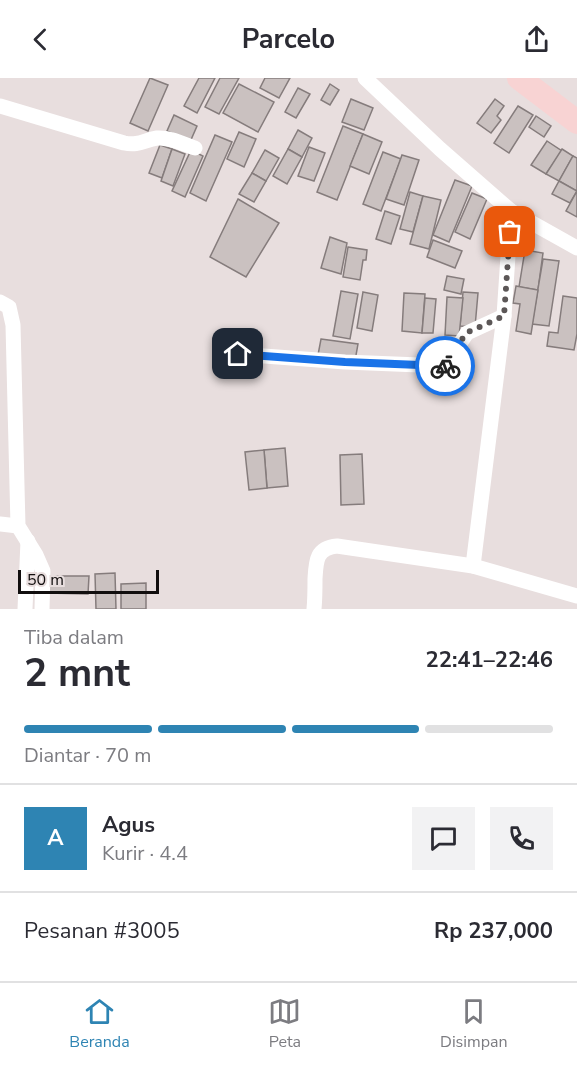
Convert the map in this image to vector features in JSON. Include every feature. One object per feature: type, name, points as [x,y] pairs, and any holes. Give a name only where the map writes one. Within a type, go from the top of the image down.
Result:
[{"type":"main road","points":[[519,78],[577,123]]},
{"type":"street","points":[[365,78],[440,150],[512,211],[577,248]]},
{"type":"street","points":[[0,106],[124,143],[142,143],[158,138],[195,148]]},
{"type":"street","points":[[473,566],[504,316],[512,211]]},
{"type":"street","points":[[0,302],[9,307],[13,325],[7,406],[18,526],[44,571],[42,609]]},
{"type":"street","points":[[238,354],[444,366],[466,333],[504,316]]},
{"type":"street","points":[[0,524],[18,526]]},
{"type":"street","points":[[25,609],[28,541]]},
{"type":"street","points":[[314,609],[316,561],[321,552],[337,546],[473,566],[577,596]]},
{"type":"building","points":[[150,78],[168,85],[148,131],[130,123]]},
{"type":"building","points":[[199,78],[215,78],[197,113],[184,106]]},
{"type":"building","points":[[220,78],[239,78],[219,114],[205,107]]},
{"type":"building","points":[[265,78],[290,78],[279,98],[260,88]]},
{"type":"building","points":[[239,84],[274,102],[258,132],[223,113]]},
{"type":"building","points":[[330,84],[339,90],[330,105],[321,100]]},
{"type":"building","points":[[298,88],[310,94],[296,118],[285,112]]},
{"type":"building","points":[[351,99],[373,108],[364,130],[342,122]]},
{"type":"building","points":[[495,99],[504,106],[497,116],[501,120],[491,133],[477,123]]},
{"type":"building","points":[[518,106],[533,115],[509,153],[494,143]]},
{"type":"building","points":[[174,115],[197,126],[190,142],[167,131]]},
{"type":"building","points":[[536,116],[551,126],[544,137],[529,127]]},
{"type":"building","points":[[343,126],[363,134],[337,200],[317,192]]},
{"type":"building","points":[[298,130],[312,138],[302,157],[288,149]]},
{"type":"building","points":[[239,132],[256,139],[244,167],[227,159]]},
{"type":"building","points":[[363,134],[382,142],[369,174],[350,166]]},
{"type":"building","points":[[215,135],[232,142],[206,201],[190,193]]},
{"type":"building","points":[[547,141],[562,151],[546,174],[531,165]]},
{"type":"building","points":[[160,145],[172,149],[162,178],[149,173]]},
{"type":"building","points":[[309,147],[325,153],[314,181],[298,176]]},
{"type":"building","points":[[172,149],[185,154],[173,186],[161,181]]},
{"type":"building","points":[[288,149],[302,157],[287,184],[273,176]]},
{"type":"building","points":[[562,149],[573,156],[559,181],[546,174]]},
{"type":"building","points":[[191,150],[203,156],[185,197],[172,191]]},
{"type":"building","points":[[265,150],[279,158],[266,181],[252,173]]},
{"type":"building","points":[[383,152],[401,159],[381,211],[363,204]]},
{"type":"building","points":[[402,155],[419,160],[404,205],[386,199]]},
{"type":"building","points":[[573,156],[577,158],[577,191],[559,181]]},
{"type":"building","points":[[252,173],[266,181],[254,202],[239,194]]},
{"type":"building","points":[[455,180],[472,186],[449,242],[433,235]]},
{"type":"building","points":[[559,181],[577,191],[570,203],[552,194]]},
{"type":"building","points":[[577,191],[577,217],[566,211]]},
{"type":"building","points":[[410,192],[423,196],[413,232],[400,229]]},
{"type":"building","points":[[472,193],[487,199],[470,239],[455,232]]},
{"type":"building","points":[[423,196],[441,200],[429,249],[410,244]]},
{"type":"building","points":[[238,199],[279,223],[246,277],[210,257]]},
{"type":"building","points":[[385,211],[400,216],[391,244],[376,239]]},
{"type":"building","points":[[330,237],[347,243],[341,274],[321,268]]},
{"type":"building","points":[[433,240],[462,251],[455,268],[427,257]]},
{"type":"building","points":[[348,247],[367,250],[360,280],[343,277]]},
{"type":"building","points":[[525,250],[543,253],[538,290],[519,287]]},
{"type":"building","points":[[543,259],[559,261],[549,326],[532,324]]},
{"type":"building","points":[[447,276],[464,279],[461,294],[444,290]]},
{"type":"building","points":[[516,286],[538,290],[531,334],[516,331],[520,304],[513,303]]},
{"type":"building","points":[[341,291],[358,294],[350,339],[333,336]]},
{"type":"building","points":[[363,292],[378,295],[372,331],[357,328]]},
{"type":"building","points":[[463,292],[478,293],[475,327],[460,326]]},
{"type":"building","points":[[404,293],[425,294],[422,333],[402,331]]},
{"type":"building","points":[[563,296],[577,298],[577,334],[574,350],[547,346],[549,332],[558,333]]},
{"type":"building","points":[[447,297],[463,298],[459,336],[445,335]]},
{"type":"building","points":[[425,298],[436,299],[433,333],[422,333]]},
{"type":"building","points":[[321,339],[358,344],[355,361],[318,355]]},
{"type":"building","points":[[285,448],[288,486],[267,488],[264,450]]},
{"type":"building","points":[[264,450],[267,488],[249,490],[245,452]]},
{"type":"building","points":[[362,454],[364,504],[341,505],[340,455]]},
{"type":"building","points":[[115,573],[116,609],[96,609],[95,574]]},
{"type":"building","points":[[47,576],[89,576],[88,594],[47,593]]},
{"type":"building","points":[[146,583],[146,609],[121,609],[121,584]]},
{"type":"way so far","points":[[445,366],[466,333],[504,316],[510,232]]},
{"type":"route","points":[[238,354],[445,366]]}]
